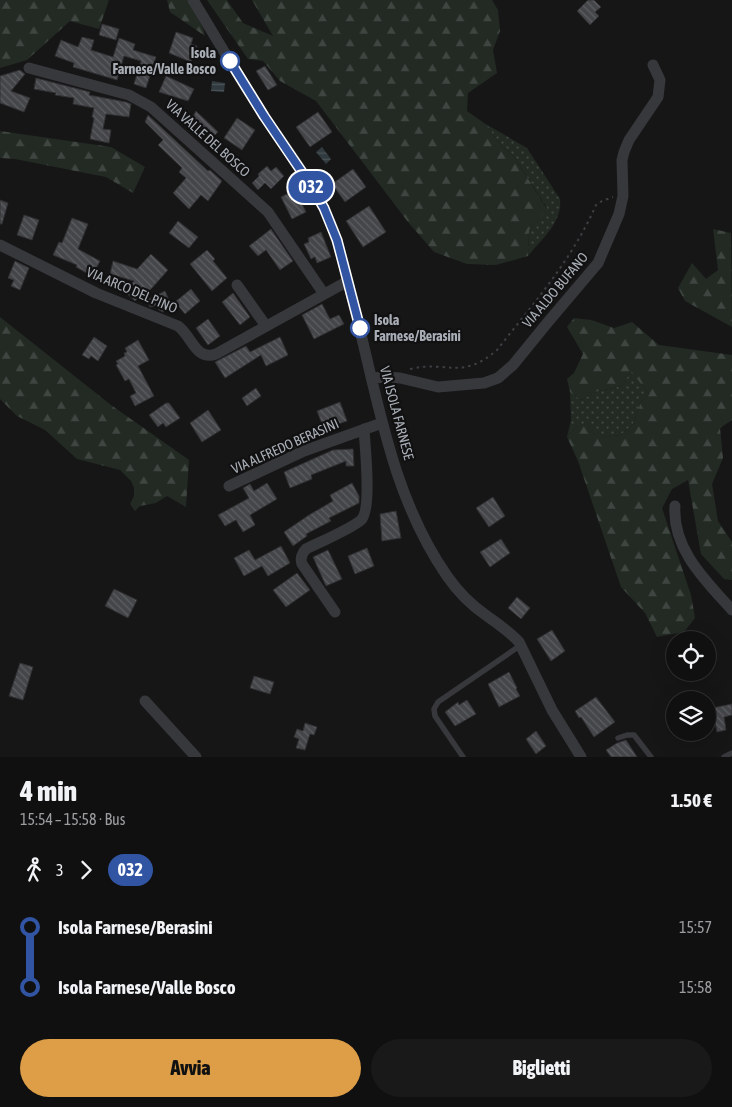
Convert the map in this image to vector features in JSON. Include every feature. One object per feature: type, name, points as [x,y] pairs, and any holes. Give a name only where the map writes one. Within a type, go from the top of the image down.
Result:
[{"type":"street","name":"VIA ISOLA FARNESE","points":[[193,0],[264,116],[324,208],[337,240],[392,457],[409,506],[423,536],[454,586],[468,601],[513,636],[521,645],[552,710],[581,757]]},
{"type":"street","name":"VIA ALDO BUFANO","points":[[372,378],[400,378],[438,387],[484,383],[505,373],[598,263],[618,214],[623,196],[622,160],[624,152],[629,140],[658,97],[660,80],[653,66]]},
{"type":"street","name":"VIA VALLE DEL BOSCO","points":[[29,68],[129,95],[150,107],[268,212],[324,294]]},
{"type":"street","name":"VIA ARCO DEL PINO","points":[[0,245],[96,292],[178,326],[203,355],[216,354],[348,281]]},
{"type":"street","points":[[237,285],[266,326]]},
{"type":"street","name":"VIA ALFREDO BERASINI","points":[[229,486],[304,451],[382,423]]},
{"type":"street","points":[[335,612],[302,564],[301,559],[306,549],[358,523],[365,515],[367,502],[364,429]]},
{"type":"street","points":[[674,506],[677,532],[687,554],[732,610]]},
{"type":"street","points":[[145,701],[196,757]]},
{"type":"lane","points":[[463,757],[435,716],[435,706],[438,702],[521,645]]},
{"type":"lane","points":[[618,738],[634,735],[651,757]]},
{"type":"lane","points":[[724,757],[732,754]]},
{"type":"path","points":[[400,378],[408,370],[418,367],[461,369],[487,359],[497,350],[555,277],[574,250],[596,206],[612,197],[623,196]]},
{"type":"green space","points":[[0,0],[109,0],[99,29],[70,21],[27,60],[0,68]]},
{"type":"green space","points":[[167,0],[188,0],[203,28],[205,36],[170,12]]},
{"type":"green space","points":[[207,0],[227,0],[243,23],[273,36],[252,0],[492,0],[498,10],[500,31],[493,50],[497,73],[468,93],[467,111],[484,123],[501,145],[515,158],[547,209],[529,230],[528,256],[496,265],[467,264],[434,252],[408,222],[316,101],[280,81],[263,61],[248,59]]},
{"type":"green space","points":[[484,123],[527,148],[560,199],[560,207],[555,223],[528,256],[529,230],[547,208],[515,158],[501,145]]},
{"type":"green space","points":[[0,131],[111,147],[145,167],[133,193],[106,177],[15,159],[0,158]]},
{"type":"green space","points":[[713,229],[731,233],[732,327],[685,301],[678,288],[692,263],[706,279],[718,270]]},
{"type":"green space","points":[[0,317],[111,405],[189,460],[186,507],[167,496],[156,503],[140,506],[135,511],[130,504],[134,496],[134,488],[131,481],[120,470],[77,459],[45,430],[17,416],[0,399]]},
{"type":"green space","points":[[574,318],[591,320],[614,328],[632,322],[659,345],[732,355],[732,420],[720,428],[723,458],[712,484],[718,521],[732,542],[732,580],[724,579],[701,554],[688,480],[672,489],[662,508],[691,595],[695,618],[685,631],[666,631],[666,635],[657,637],[645,613],[621,587],[578,461],[567,437],[577,426],[589,423],[603,437],[621,435],[633,424],[641,402],[649,394],[631,371],[622,386],[595,392],[581,400],[570,392],[567,379],[574,373],[583,354],[567,327]]},
{"type":"green space","points":[[631,370],[649,394],[641,402],[633,424],[621,435],[603,437],[577,426],[567,437],[571,420],[570,392],[581,400],[595,392],[622,386]]},
{"type":"shaded area","points":[[212,81],[225,83],[224,92],[211,91]]},
{"type":"shaded area","points":[[322,147],[331,159],[326,164],[316,152]]},
{"type":"building","points":[[588,0],[594,0],[601,7],[595,12],[599,16],[590,25],[577,11]]},
{"type":"building","points":[[102,24],[119,29],[116,40],[99,35]]},
{"type":"building","points":[[176,32],[193,38],[191,44],[197,46],[191,62],[169,53]]},
{"type":"building","points":[[82,37],[94,40],[91,50],[113,57],[119,38],[135,44],[133,50],[156,57],[146,88],[134,84],[141,61],[124,56],[117,80],[73,67],[74,63],[55,56],[61,40],[78,47]]},
{"type":"building","points":[[265,66],[277,85],[268,90],[256,71]]},
{"type":"building","points":[[20,70],[25,74],[11,91],[30,98],[24,112],[0,103],[0,76]]},
{"type":"building","points":[[166,76],[194,89],[188,101],[159,92]]},
{"type":"building","points":[[36,78],[90,92],[89,95],[131,104],[129,117],[106,114],[103,129],[111,130],[109,143],[90,139],[94,108],[73,104],[74,98],[34,89]]},
{"type":"building","points":[[196,111],[218,132],[209,141],[190,122]]},
{"type":"building","points":[[318,112],[332,132],[310,147],[296,127]]},
{"type":"building","points":[[148,115],[208,171],[210,170],[222,181],[208,201],[201,195],[189,209],[173,193],[186,178],[179,172],[182,168],[158,145],[163,140],[145,122]]},
{"type":"building","points":[[237,118],[255,130],[242,150],[224,138]]},
{"type":"building","points":[[267,166],[271,171],[276,167],[284,176],[271,189],[265,183],[258,190],[252,183]]},
{"type":"building","points":[[353,169],[366,187],[345,202],[332,184]]},
{"type":"building","points":[[295,190],[306,212],[292,219],[281,197]]},
{"type":"building","points":[[0,200],[8,203],[2,224],[0,224]]},
{"type":"building","points":[[369,206],[386,232],[363,247],[346,221]]},
{"type":"building","points":[[24,215],[39,220],[32,240],[17,235]]},
{"type":"building","points":[[72,218],[88,224],[78,249],[100,261],[92,276],[76,267],[77,265],[53,255],[59,242],[62,243]]},
{"type":"building","points":[[178,221],[198,237],[189,248],[169,233]]},
{"type":"building","points":[[271,229],[293,261],[280,270],[266,250],[258,256],[249,246]]},
{"type":"building","points":[[321,232],[331,257],[317,263],[315,257],[311,259],[304,244],[309,242],[308,238]]},
{"type":"building","points":[[207,250],[215,259],[213,261],[227,278],[212,291],[190,264]]},
{"type":"building","points":[[151,254],[168,270],[143,298],[140,295],[135,301],[125,292],[134,281],[110,274],[113,261],[137,269]]},
{"type":"building","points":[[15,261],[29,268],[20,290],[11,286],[14,280],[8,278]]},
{"type":"building","points":[[191,289],[200,301],[185,314],[175,302]]},
{"type":"building","points":[[165,291],[172,307],[163,312],[159,310],[157,305],[150,307],[147,300]]},
{"type":"building","points":[[233,293],[250,317],[240,325],[222,302]]},
{"type":"building","points":[[322,304],[330,319],[339,315],[344,324],[314,339],[302,315]]},
{"type":"building","points":[[208,319],[220,336],[208,345],[196,328]]},
{"type":"building","points":[[94,337],[107,346],[98,361],[91,356],[89,359],[82,355]]},
{"type":"building","points":[[280,337],[288,355],[266,366],[261,355],[225,378],[215,362],[246,346],[250,352]]},
{"type":"building","points":[[138,340],[149,360],[138,366],[154,396],[135,406],[130,396],[136,393],[129,379],[125,381],[116,365],[118,364],[116,361],[125,356],[124,353],[127,352],[125,348]]},
{"type":"building","points":[[256,388],[261,396],[247,406],[242,398]]},
{"type":"building","points":[[340,402],[347,421],[324,429],[317,411]]},
{"type":"building","points":[[166,403],[169,403],[180,418],[166,427],[163,423],[158,427],[149,415]]},
{"type":"building","points":[[208,410],[221,430],[202,442],[190,423]]},
{"type":"building","points":[[304,435],[307,442],[289,450],[285,442]]},
{"type":"building","points":[[353,449],[354,466],[346,466],[346,461],[311,475],[312,479],[290,488],[284,472],[333,450]]},
{"type":"building","points":[[267,483],[277,499],[250,515],[255,525],[243,532],[236,520],[225,526],[218,515],[249,498],[243,488],[250,484],[254,491]]},
{"type":"building","points":[[352,483],[359,496],[359,503],[329,518],[331,521],[306,534],[307,536],[293,546],[284,532],[333,501],[330,495]]},
{"type":"building","points":[[493,497],[505,516],[489,527],[476,508]]},
{"type":"building","points":[[396,511],[401,538],[382,541],[380,514]]},
{"type":"building","points":[[501,539],[510,553],[490,567],[480,552]]},
{"type":"building","points":[[281,546],[290,563],[268,576],[262,566],[244,576],[234,558],[249,550],[255,560]]},
{"type":"building","points":[[367,548],[374,566],[355,574],[348,556]]},
{"type":"building","points":[[328,550],[342,579],[326,586],[313,557]]},
{"type":"building","points":[[297,573],[310,590],[286,607],[273,590]]},
{"type":"building","points":[[114,589],[137,600],[128,618],[105,606]]},
{"type":"building","points":[[517,597],[530,608],[521,619],[508,608]]},
{"type":"building","points":[[552,630],[565,651],[551,661],[537,639]]},
{"type":"building","points":[[20,663],[33,667],[23,700],[9,696]]},
{"type":"building","points":[[509,672],[520,696],[499,707],[488,684]]},
{"type":"building","points":[[254,676],[274,682],[270,694],[250,688]]},
{"type":"building","points":[[596,697],[615,722],[594,737],[575,711]]},
{"type":"building","points":[[467,700],[476,714],[455,726],[445,712],[458,702],[459,705]]},
{"type":"building","points":[[732,704],[732,715],[724,717],[726,730],[717,732],[716,707]]},
{"type":"building","points":[[305,723],[317,727],[314,735],[310,734],[305,750],[296,748],[299,739],[294,737],[297,729],[303,731]]},
{"type":"building","points":[[536,731],[546,746],[536,754],[526,739]]},
{"type":"building","points":[[626,740],[637,757],[611,757],[606,750]]},
{"type":"bus line","name":"032","points":[[230,61],[324,208],[337,240],[360,328]]},
{"type":"place","name":"Isola Farnese/Valle Bosco","points":[[230,61]]},
{"type":"place","name":"Isola Farnese/Berasini","points":[[360,328]]}]
